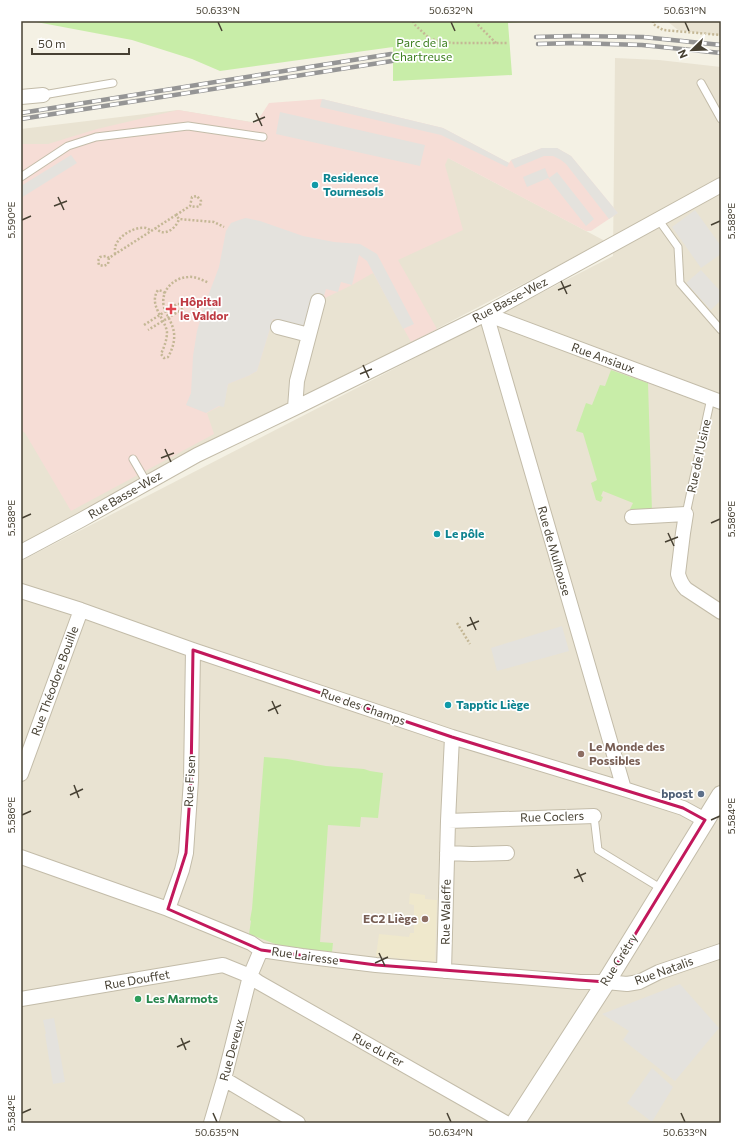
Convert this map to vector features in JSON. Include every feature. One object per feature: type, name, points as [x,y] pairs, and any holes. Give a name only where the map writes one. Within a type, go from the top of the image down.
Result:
[{"type":"street","points":[[21,97],[43,95]]},
{"type":"street","name":"Rue Basse-Wez","points":[[21,552],[197,455],[486,314],[721,185]]},
{"type":"street","points":[[295,408],[297,381],[318,301]]},
{"type":"street","name":"Rue Ansiaux","points":[[486,314],[716,400]]},
{"type":"street","name":"Rue de Mulhouse","points":[[486,314],[624,789]]},
{"type":"street","points":[[278,327],[309,335]]},
{"type":"street","points":[[632,517],[686,514]]},
{"type":"street","name":"Rue de l'Usine","points":[[686,514],[678,574],[679,580],[686,589],[721,612]]},
{"type":"street","name":"Rue des Champs","points":[[21,592],[81,610],[193,650],[452,737],[684,808],[705,820]]},
{"type":"street","name":"Rue Théodore Bouille","points":[[21,774],[81,610]]},
{"type":"street","name":"Rue Fisen","points":[[168,909],[182,870],[186,853],[191,780],[193,650]]},
{"type":"street","name":"Rue Waleffe","points":[[444,971],[452,737]]},
{"type":"street","name":"Rue Grétry","points":[[514,1123],[606,982],[721,795]]},
{"type":"street","name":"Rue Coclers","points":[[448,821],[594,816]]},
{"type":"street","points":[[447,853],[507,853]]},
{"type":"street","name":"Rue Lairesse","points":[[21,857],[168,909],[251,943],[261,950],[302,956],[444,971],[580,982],[606,982]]},
{"type":"street","name":"Rue Deveux","points":[[211,1123],[224,1079],[250,976],[261,950]]},
{"type":"street","name":"Rue Natalis","points":[[606,982],[627,984],[639,982],[660,972],[721,951]]},
{"type":"street","name":"Rue Douffet","points":[[21,999],[223,965],[250,976]]},
{"type":"street","name":"Rue du Fer","points":[[250,976],[258,982],[506,1123]]},
{"type":"street","points":[[224,1079],[298,1123]]},
{"type":"lane","points":[[43,95],[113,83]]},
{"type":"lane","points":[[701,83],[721,119]]},
{"type":"lane","points":[[21,177],[68,146],[96,136],[188,126],[263,137]]},
{"type":"lane","points":[[658,219],[678,247],[680,283],[721,330]]},
{"type":"lane","points":[[686,297],[721,335]]},
{"type":"lane","name":"Rue de l'Usine","points":[[686,514],[716,400]]},
{"type":"lane","points":[[133,459],[146,482]]},
{"type":"lane","name":"Rue Coclers","points":[[594,816],[598,850],[662,890]]},
{"type":"path","points":[[413,21],[414,24],[430,39],[452,43],[507,43]]},
{"type":"path","points":[[476,21],[496,44]]},
{"type":"path","points":[[653,21],[653,24],[663,30],[721,35]]},
{"type":"path","points":[[109,258],[190,206],[200,206],[201,201],[197,196],[192,197],[190,206]]},
{"type":"path","points":[[176,215],[179,219],[214,222],[224,227]]},
{"type":"path","points":[[155,228],[161,232],[172,230],[179,219]]},
{"type":"path","points":[[116,254],[115,248],[119,239],[129,232],[145,228],[152,230]]},
{"type":"path","points":[[106,256],[109,258],[108,264],[104,266],[99,265],[98,261],[100,257],[106,256]]},
{"type":"path","points":[[165,293],[158,290],[155,299],[156,308],[167,333],[166,342],[161,354],[164,358],[168,357],[174,342],[174,334],[163,300],[168,287],[178,280],[188,277],[197,278],[209,283]]},
{"type":"path","points":[[144,325],[177,304],[181,304],[183,308],[181,310],[148,330]]},
{"type":"path","points":[[457,623],[470,644]]},
{"type":"highlighted area","points":[[193,650],[452,737],[683,808],[705,820],[606,982],[376,965],[261,950],[168,909],[186,853],[191,780]]},
{"type":"shaded area","points":[[667,21],[721,21],[721,36],[678,30]]},
{"type":"shaded area","points":[[615,58],[659,60],[721,67],[721,1123],[21,1123],[21,561],[613,256]]},
{"type":"shaded area","name":"Hôpital le Valdor","points":[[322,99],[443,128],[509,163],[511,160],[542,148],[557,148],[571,156],[618,213],[591,231],[586,231],[448,158],[445,165],[463,230],[398,260],[437,329],[411,342],[373,273],[323,299],[313,333],[273,319],[257,371],[228,384],[224,404],[207,413],[214,434],[71,511],[25,433],[21,430],[21,144],[48,144],[97,129],[178,110],[256,123],[269,103]]},
{"type":"shaded area","points":[[322,99],[443,128],[509,163],[507,167],[441,135],[320,107]]},
{"type":"shaded area","name":"Hôpital le Valdor","points":[[178,110],[439,153],[605,241],[21,546],[21,129]]},
{"type":"shaded area","points":[[280,112],[425,145],[420,166],[276,134]]},
{"type":"shaded area","points":[[542,148],[557,148],[571,156],[618,213],[609,219],[566,164],[553,156],[544,156],[515,168],[511,160]]},
{"type":"shaded area","points":[[71,155],[77,163],[21,198],[21,186]]},
{"type":"shaded area","points":[[545,168],[549,178],[557,172],[594,219],[586,226],[548,178],[527,187],[523,177]]},
{"type":"shaded area","points":[[695,210],[721,246],[721,254],[701,268],[672,227]]},
{"type":"shaded area","points":[[246,218],[260,221],[303,236],[334,242],[360,244],[377,254],[414,324],[403,329],[367,261],[359,255],[352,285],[341,282],[338,292],[326,289],[313,333],[273,319],[257,371],[228,384],[224,407],[219,406],[206,413],[186,405],[191,393],[193,356],[197,331],[205,304],[219,267],[226,231],[231,223]]},
{"type":"shaded area","points":[[701,270],[721,292],[721,300],[711,310],[686,283]]},
{"type":"shaded area","points":[[562,626],[569,651],[497,671],[491,648]]},
{"type":"shaded area","name":"EC2 Liège","points":[[410,893],[425,895],[425,899],[437,900],[435,962],[376,956],[379,934],[409,937],[410,933],[414,933],[414,905],[409,904]]},
{"type":"shaded area","points":[[680,984],[719,1028],[675,1081],[623,1040],[629,1031],[602,1014]]},
{"type":"shaded area","points":[[54,1018],[65,1082],[53,1084],[43,1020]]},
{"type":"shaded area","points":[[652,1068],[673,1087],[652,1122],[627,1103]]},
{"type":"green space","name":"Parc de la Chartreuse","points":[[31,21],[538,21],[508,23],[512,75],[393,81],[393,47],[220,71],[192,59],[132,40]]},
{"type":"green space","points":[[611,370],[648,383],[652,512],[631,511],[630,509],[633,503],[603,491],[601,502],[596,500],[591,483],[597,480],[583,433],[576,431],[586,403],[592,405],[600,385],[605,386]]},
{"type":"green space","points":[[264,757],[287,759],[326,766],[364,769],[383,773],[378,818],[361,817],[360,827],[328,825],[320,942],[333,943],[332,952],[278,945],[249,934]]},
{"type":"railway","points":[[536,37],[643,37],[721,45]]},
{"type":"railway","points":[[538,44],[573,43],[642,45],[721,53]]},
{"type":"railway","points":[[21,113],[391,54]]},
{"type":"railway","points":[[21,119],[392,61]]},
{"type":"place","name":"Residence Tournesols","points":[[315,185]]},
{"type":"place","name":"Hôpital le Valdor","points":[[171,309]]},
{"type":"place","name":"Le pôle","points":[[437,534]]},
{"type":"place","name":"Tapptic Liège","points":[[448,705]]},
{"type":"place","name":"Le Monde des Possibles","points":[[581,754]]},
{"type":"place","name":"bpost","points":[[701,794]]},
{"type":"place","name":"EC2 Liège","points":[[425,919]]},
{"type":"place","name":"Les Marmots","points":[[138,999]]}]
